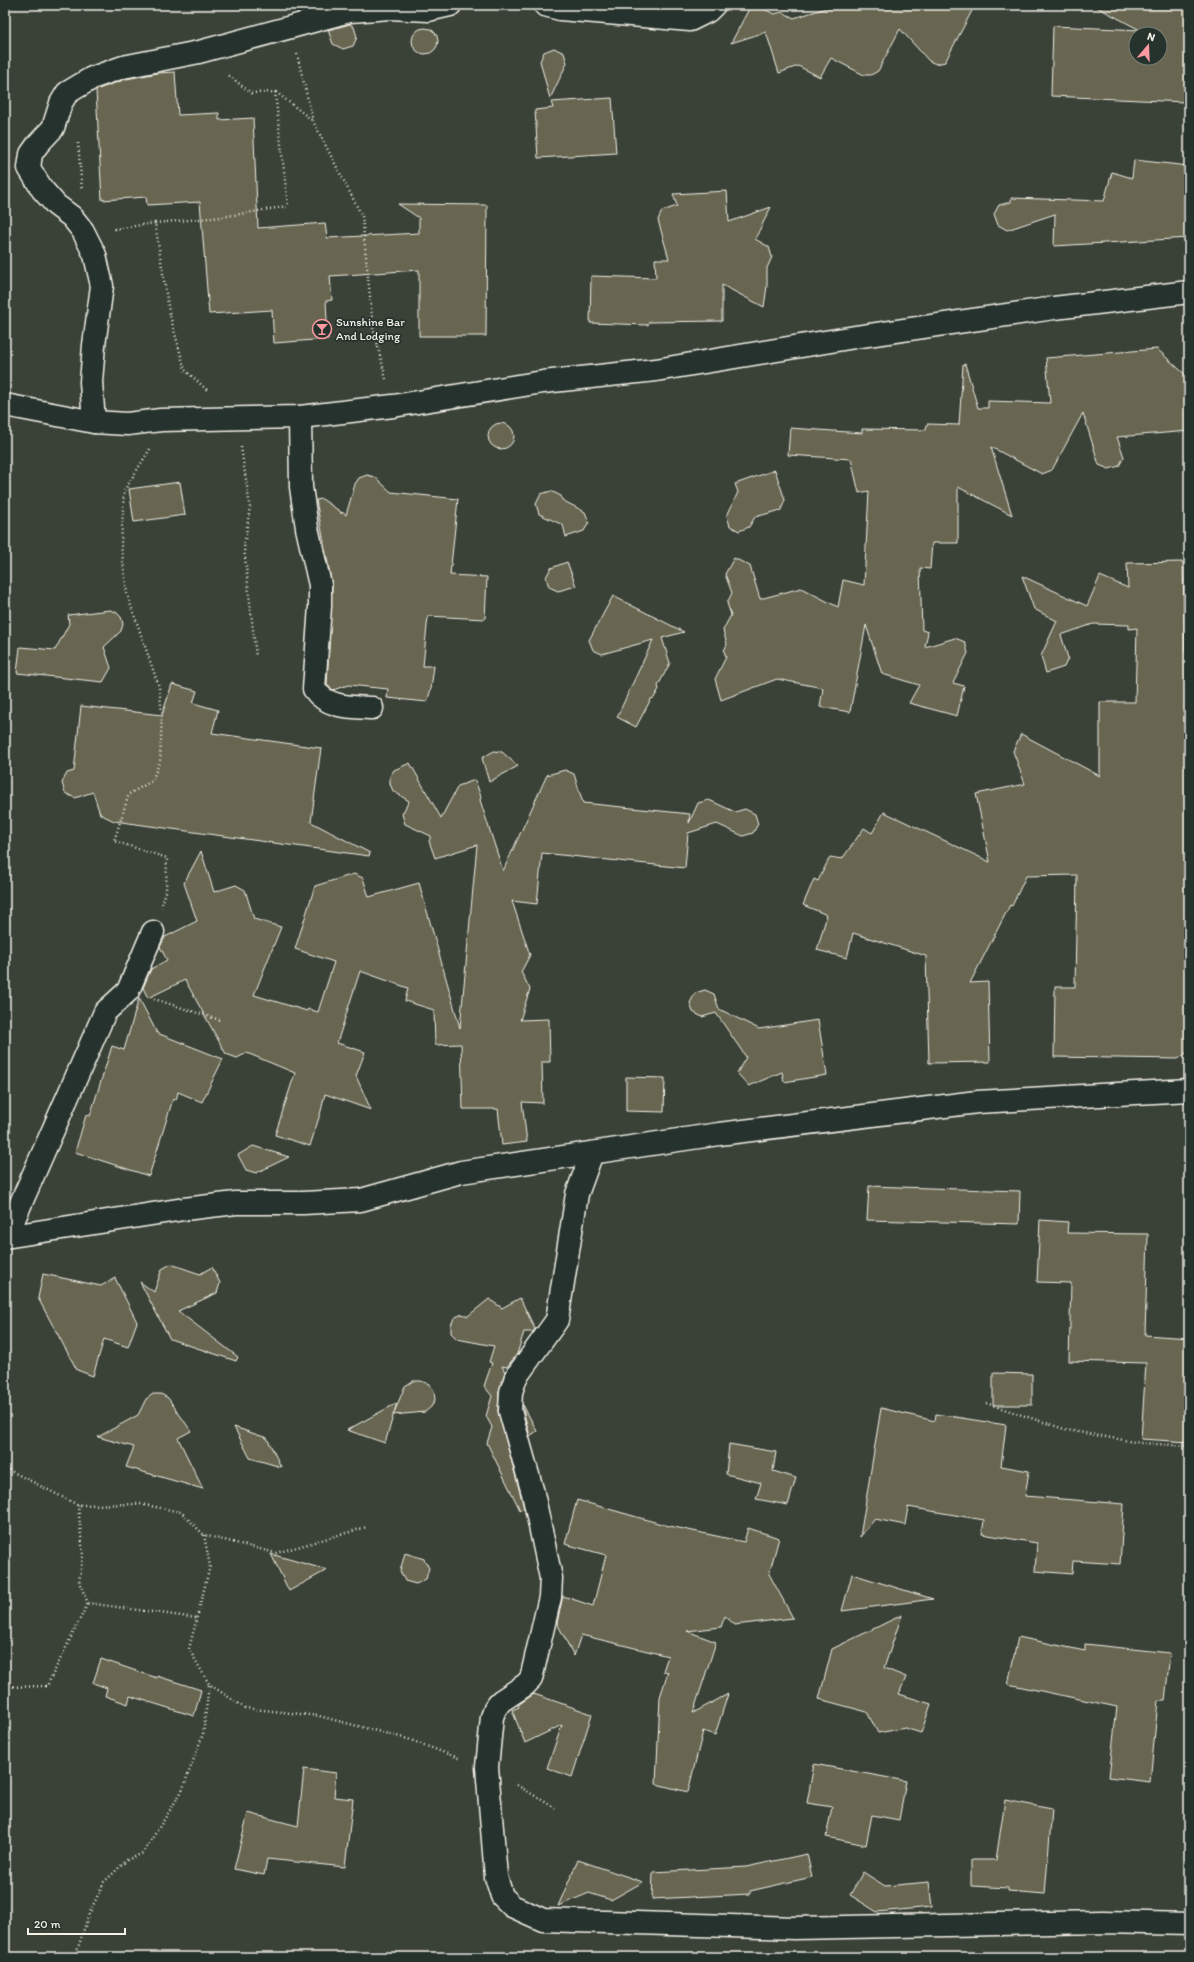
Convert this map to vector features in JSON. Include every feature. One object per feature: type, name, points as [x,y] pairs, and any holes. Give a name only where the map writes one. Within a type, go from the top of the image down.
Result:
[{"type":"street","points":[[94,422],[92,367],[102,286],[95,255],[83,231],[72,217],[56,205],[42,189],[29,168],[31,154],[53,128],[61,102],[67,92],[76,86],[123,67],[199,52],[350,11],[390,8],[428,10],[450,5]]},
{"type":"street","points":[[545,5],[560,9],[690,20],[708,11],[714,5]]},
{"type":"street","points":[[5,405],[94,422],[127,424],[161,420],[300,416],[393,406],[544,382],[656,370],[855,337],[1054,308],[1189,292]]},
{"type":"street","points":[[300,416],[301,487],[307,528],[320,585],[320,606],[314,689],[319,697],[335,704],[351,707],[372,708]]},
{"type":"street","points":[[6,1237],[105,1012],[128,991],[153,932]]},
{"type":"street","points":[[6,1237],[184,1209],[236,1203],[303,1203],[361,1200],[461,1172],[592,1153],[977,1102],[1189,1090]]},
{"type":"street","points":[[592,1153],[577,1194],[557,1320],[516,1377],[511,1392],[510,1411],[533,1493],[551,1578],[550,1596],[531,1679],[525,1685],[501,1701],[492,1717],[487,1767],[496,1877],[502,1896],[512,1906],[542,1920],[794,1928],[1104,1922],[1189,1924]]},
{"type":"path","points":[[292,27],[299,65],[313,121],[362,216],[373,327],[393,406]]},
{"type":"path","points":[[199,52],[251,93],[275,92],[313,121]]},
{"type":"path","points":[[111,229],[155,223],[222,217],[288,206],[275,92]]},
{"type":"path","points":[[78,140],[78,155],[83,196]]},
{"type":"path","points":[[155,223],[169,312],[185,370],[237,418],[250,506],[244,548],[256,657]]},
{"type":"path","points":[[153,932],[166,892],[167,858],[114,841],[129,794],[152,781],[160,761],[162,713],[159,687],[127,594],[121,545],[124,491],[149,451],[161,420]]},
{"type":"path","points":[[128,991],[220,1020]]},
{"type":"path","points":[[986,1403],[1067,1430],[1140,1443],[1189,1446]]},
{"type":"path","points":[[5,1468],[78,1505],[140,1504],[181,1512],[204,1535],[276,1553],[367,1527]]},
{"type":"path","points":[[5,1687],[47,1686],[88,1603],[79,1582],[83,1555],[78,1505]]},
{"type":"path","points":[[204,1535],[210,1566],[189,1649],[209,1684],[245,1708],[320,1716],[408,1739],[472,1763],[487,1767],[555,1808]]},
{"type":"path","points":[[88,1603],[196,1618]]},
{"type":"path","points":[[75,1957],[89,1914],[104,1882],[127,1860],[143,1853],[182,1791],[203,1734],[209,1684]]},
{"type":"building","points":[[751,5],[756,5],[774,14],[782,12],[794,18],[836,5],[975,5],[945,62],[936,64],[929,61],[900,29],[878,71],[871,75],[864,75],[831,58],[820,77],[798,66],[779,73],[766,32],[731,43]]},
{"type":"building","points":[[1093,5],[1189,5],[1185,102],[1051,96],[1053,26],[1128,29],[1128,66],[1168,66],[1168,26],[1132,26]]},
{"type":"building","points":[[350,24],[354,27],[357,37],[353,46],[343,49],[333,44],[328,30]]},
{"type":"building","points":[[425,28],[434,32],[438,41],[434,50],[425,54],[416,50],[412,41],[416,32]]},
{"type":"building","points":[[554,48],[564,53],[567,63],[550,99],[540,61],[544,52]]},
{"type":"building","points":[[175,72],[178,115],[219,113],[219,120],[253,118],[258,228],[325,223],[327,238],[419,233],[419,218],[398,204],[487,205],[486,336],[419,336],[419,270],[330,276],[332,300],[326,301],[328,339],[274,343],[272,310],[209,314],[200,202],[147,205],[146,197],[102,200],[96,90],[126,79],[158,73]]},
{"type":"building","points":[[612,98],[616,153],[538,158],[535,110],[553,108],[551,102]]},
{"type":"building","points":[[1134,160],[1189,166],[1189,238],[1054,246],[1055,214],[1007,230],[998,225],[994,214],[999,205],[1011,202],[1011,198],[1104,201],[1112,172],[1132,178]]},
{"type":"building","points":[[727,191],[729,222],[771,207],[755,239],[769,247],[772,257],[767,268],[767,286],[764,307],[722,285],[722,321],[649,322],[648,325],[590,323],[591,276],[656,278],[655,259],[669,259],[658,220],[662,211],[677,206],[673,194]]},
{"type":"building","points":[[1157,349],[1189,378],[1189,431],[1117,437],[1124,457],[1119,466],[1109,469],[1099,465],[1083,413],[1052,470],[1042,474],[991,447],[1012,515],[958,487],[958,543],[932,543],[930,569],[920,568],[922,630],[928,632],[925,647],[955,638],[965,642],[968,653],[953,683],[964,686],[957,716],[909,703],[919,685],[882,674],[866,625],[850,712],[820,707],[823,688],[777,679],[721,700],[715,679],[726,657],[724,651],[727,644],[723,630],[731,615],[727,603],[732,593],[725,574],[734,558],[750,566],[760,599],[801,588],[838,607],[843,580],[864,585],[869,491],[859,493],[851,459],[788,455],[790,428],[862,433],[862,429],[926,430],[927,424],[959,425],[963,365],[965,364],[978,408],[988,408],[988,401],[1050,403],[1046,358]]},
{"type":"building","points":[[501,423],[510,427],[514,436],[510,445],[501,449],[492,445],[488,436],[492,427]]},
{"type":"building","points":[[775,470],[785,500],[781,510],[755,517],[749,527],[739,531],[730,526],[727,516],[738,492],[735,484]]},
{"type":"building","points":[[367,475],[375,477],[391,492],[458,499],[450,575],[487,577],[485,619],[428,616],[423,666],[434,666],[431,689],[427,702],[387,698],[388,689],[348,685],[333,690],[327,685],[332,585],[316,500],[322,499],[341,512],[341,514],[342,512],[346,515],[355,484],[359,478]]},
{"type":"building","points":[[180,482],[185,515],[134,522],[129,489]]},
{"type":"building","points":[[551,491],[561,496],[562,500],[585,512],[589,522],[584,531],[566,537],[563,525],[539,514],[536,504],[541,494]]},
{"type":"building","points":[[567,562],[576,586],[558,591],[549,587],[546,577],[551,568]]},
{"type":"building","points":[[1183,562],[1185,652],[1189,651],[1189,1051],[1178,1059],[1054,1057],[1055,987],[1075,987],[1077,875],[1026,876],[1012,906],[1010,905],[970,983],[988,982],[990,1062],[929,1063],[926,956],[853,933],[847,958],[817,950],[827,915],[803,905],[814,879],[818,881],[830,857],[842,859],[864,828],[872,833],[884,812],[990,862],[976,794],[1025,784],[1013,751],[1021,734],[1100,776],[1100,702],[1135,702],[1137,628],[1129,629],[1129,625],[1093,624],[1061,635],[1068,658],[1064,667],[1046,673],[1041,656],[1057,621],[1034,609],[1022,576],[1087,606],[1100,576],[1128,588],[1127,563]]},
{"type":"building","points":[[613,596],[684,632],[662,638],[670,663],[658,686],[659,689],[654,698],[651,699],[636,727],[617,717],[653,640],[602,654],[593,650],[589,640]]},
{"type":"building","points":[[110,610],[116,612],[121,617],[123,624],[121,631],[104,647],[111,668],[103,682],[17,673],[20,647],[55,650],[69,624],[68,615]]},
{"type":"building","points":[[172,684],[197,691],[193,703],[218,710],[212,733],[321,748],[311,822],[370,853],[369,856],[114,821],[100,814],[93,792],[75,798],[65,793],[62,783],[67,773],[74,771],[81,706],[162,715]]},
{"type":"building","points":[[494,751],[502,752],[518,766],[489,782],[482,758]]},
{"type":"building","points":[[410,763],[441,818],[458,786],[475,780],[503,871],[547,775],[565,770],[574,774],[583,803],[690,814],[689,823],[698,803],[709,800],[735,812],[745,809],[755,814],[758,824],[753,833],[743,836],[717,824],[688,833],[685,868],[542,853],[537,904],[512,901],[530,955],[521,972],[530,989],[520,1020],[549,1019],[550,1062],[542,1062],[543,1103],[522,1102],[527,1142],[502,1145],[498,1109],[463,1109],[461,1044],[435,1045],[434,1010],[405,1001],[408,988],[360,971],[337,1043],[365,1052],[356,1076],[371,1110],[325,1094],[310,1146],[275,1135],[295,1073],[247,1053],[237,1058],[226,1054],[185,980],[148,998],[143,988],[151,969],[167,960],[160,947],[165,937],[197,921],[184,883],[201,851],[214,892],[236,885],[245,890],[254,919],[281,927],[254,995],[307,1011],[308,1009],[318,1012],[334,962],[295,949],[315,886],[354,874],[363,878],[369,897],[419,883],[460,1028],[477,845],[435,858],[429,841],[431,836],[405,824],[402,814],[409,801],[393,791],[390,784],[390,776],[394,770]]},
{"type":"building","points":[[705,990],[714,994],[719,1009],[759,1029],[818,1020],[827,1075],[784,1082],[782,1072],[749,1086],[737,1073],[746,1057],[716,1013],[702,1017],[693,1012],[690,1003],[695,993]]},
{"type":"building","points":[[139,998],[157,1033],[223,1059],[202,1102],[178,1092],[176,1100],[173,1099],[149,1176],[75,1152],[86,1115],[90,1116],[112,1046],[124,1050]]},
{"type":"building","points":[[626,1077],[665,1078],[664,1112],[626,1111]]},
{"type":"building","points":[[253,1146],[289,1157],[256,1173],[246,1170],[238,1155]]},
{"type":"building","points":[[869,1186],[1020,1191],[1019,1224],[867,1220]]},
{"type":"building","points":[[1040,1220],[1068,1222],[1067,1233],[1148,1234],[1145,1335],[1189,1338],[1189,1442],[1141,1439],[1146,1363],[1069,1361],[1071,1283],[1037,1282]]},
{"type":"building","points":[[171,1264],[200,1274],[212,1267],[220,1283],[217,1293],[178,1311],[238,1357],[236,1361],[170,1339],[140,1282],[154,1292],[162,1269]]},
{"type":"building","points":[[43,1274],[101,1286],[115,1278],[137,1322],[128,1347],[104,1339],[93,1376],[77,1370],[38,1298]]},
{"type":"building","points":[[520,1298],[535,1329],[533,1332],[524,1332],[517,1354],[507,1367],[502,1366],[505,1372],[499,1391],[498,1411],[524,1509],[520,1510],[487,1443],[492,1427],[486,1416],[492,1396],[484,1386],[492,1363],[489,1362],[494,1346],[457,1339],[451,1333],[451,1325],[454,1318],[462,1314],[468,1316],[489,1299],[502,1308]]},
{"type":"building","points":[[993,1373],[1032,1374],[1032,1405],[993,1405]]},
{"type":"building","points":[[413,1381],[421,1381],[429,1384],[434,1391],[435,1400],[431,1407],[425,1412],[393,1415],[405,1386]]},
{"type":"building","points":[[153,1394],[161,1394],[168,1398],[191,1431],[178,1438],[203,1489],[126,1467],[134,1447],[98,1437],[138,1415],[146,1399]]},
{"type":"building","points":[[397,1403],[385,1443],[347,1430]]},
{"type":"building","points":[[523,1405],[537,1431],[530,1436],[523,1410]]},
{"type":"building","points":[[881,1408],[935,1421],[936,1414],[1006,1425],[1001,1466],[1029,1471],[1025,1496],[1124,1504],[1120,1564],[1073,1561],[1072,1574],[1035,1571],[1037,1543],[982,1534],[984,1520],[908,1507],[905,1525],[875,1519],[860,1537]]},
{"type":"building","points":[[234,1427],[267,1438],[281,1467],[250,1458]]},
{"type":"building","points":[[729,1444],[776,1452],[773,1471],[796,1478],[788,1505],[756,1499],[761,1483],[726,1474]]},
{"type":"building","points":[[577,1500],[665,1525],[744,1542],[748,1528],[779,1538],[769,1574],[793,1618],[735,1625],[725,1616],[721,1627],[687,1631],[716,1642],[693,1713],[728,1694],[715,1735],[703,1731],[688,1792],[656,1784],[660,1697],[668,1672],[663,1671],[668,1656],[581,1635],[574,1656],[557,1623],[563,1596],[593,1606],[606,1555],[565,1544]]},
{"type":"building","points":[[405,1553],[424,1559],[429,1568],[426,1579],[416,1584],[405,1581],[400,1571]]},
{"type":"building","points":[[271,1554],[327,1570],[289,1591]]},
{"type":"building","points":[[852,1574],[933,1599],[842,1611]]},
{"type":"building","points":[[902,1615],[884,1668],[906,1677],[899,1694],[931,1704],[921,1733],[905,1728],[878,1733],[867,1712],[819,1699],[832,1649]]},
{"type":"building","points":[[1018,1637],[1085,1651],[1085,1644],[1170,1653],[1165,1701],[1158,1701],[1150,1782],[1109,1777],[1117,1707],[1008,1684]]},
{"type":"building","points":[[101,1659],[157,1678],[157,1676],[201,1690],[194,1716],[130,1696],[128,1704],[105,1696],[107,1688],[93,1683]]},
{"type":"building","points":[[534,1694],[592,1714],[572,1777],[547,1768],[562,1725],[525,1743],[512,1710],[519,1707],[518,1705]]},
{"type":"building","points":[[814,1764],[906,1781],[899,1820],[872,1815],[866,1845],[826,1837],[832,1807],[807,1803]]},
{"type":"building","points":[[304,1769],[336,1773],[334,1797],[353,1799],[345,1867],[267,1859],[264,1875],[234,1869],[248,1813],[298,1826]]},
{"type":"building","points":[[1005,1800],[1052,1809],[1045,1894],[1008,1891],[1008,1888],[971,1886],[971,1860],[996,1860]]},
{"type":"building","points":[[807,1854],[812,1877],[750,1891],[750,1894],[652,1899],[653,1872],[746,1867]]},
{"type":"building","points":[[578,1860],[643,1882],[611,1900],[589,1893],[558,1906]]},
{"type":"building","points":[[863,1872],[885,1886],[929,1882],[932,1907],[877,1912],[850,1895]]},
{"type":"place","name":"Sunshine Bar And Lodging","points":[[322,329]]}]
